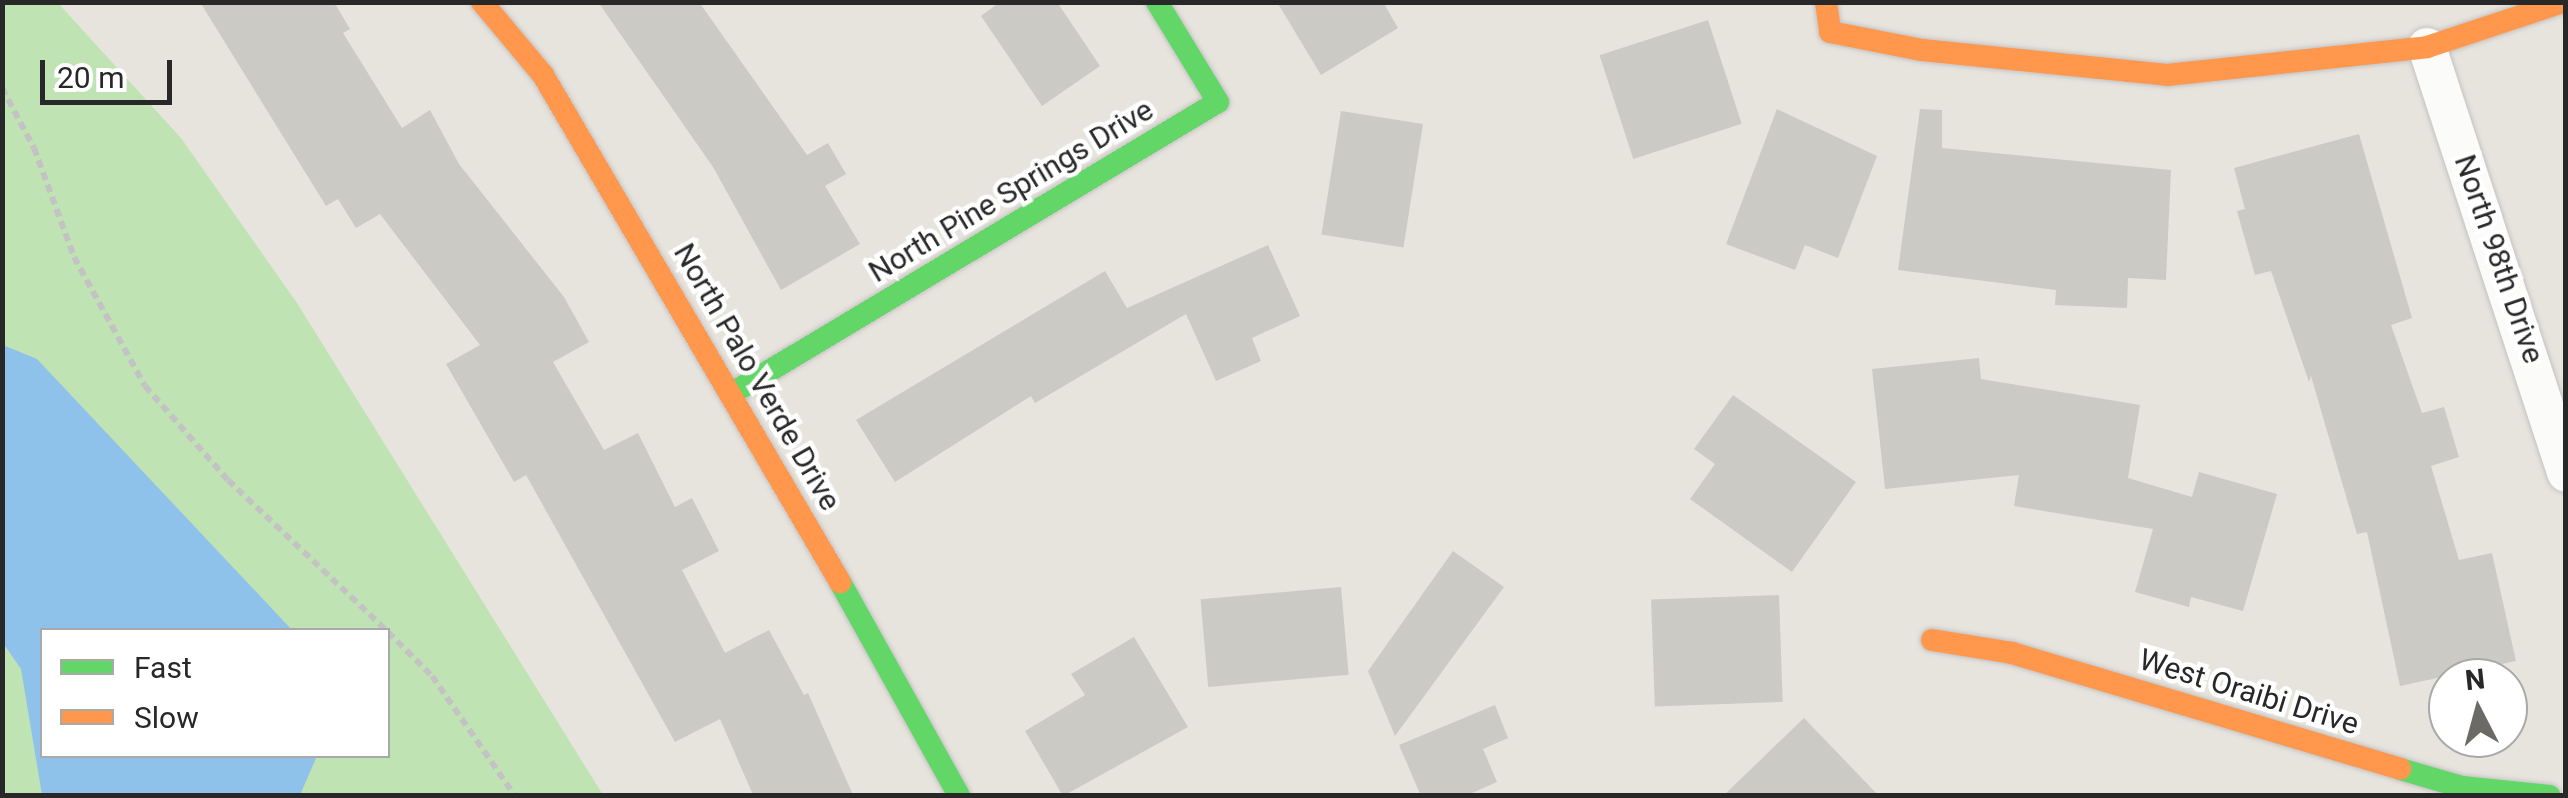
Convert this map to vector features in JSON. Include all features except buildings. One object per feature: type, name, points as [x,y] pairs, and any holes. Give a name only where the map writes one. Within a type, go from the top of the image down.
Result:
[{"type":"street","name":"North Palo Verde Drive","points":[[482,2],[543,75],[734,392],[959,796]]},
{"type":"street","name":"North Pine Springs Drive","points":[[734,392],[1218,102],[1157,2]]},
{"type":"street","points":[[1826,2],[1830,32],[1922,50],[2168,75],[2427,47],[2563,2]]},
{"type":"street","name":"North 98th Drive","points":[[2427,47],[2566,474]]},
{"type":"street","name":"West Oraibi Drive","points":[[1932,640],[2012,653],[2462,787],[2550,796]]},
{"type":"path","points":[[2,88],[34,148],[74,258],[145,386],[228,480],[384,628]]},
{"type":"path","points":[[390,634],[432,676],[515,796]]},
{"type":"green space","points":[[2,3],[58,3],[181,138],[297,303],[603,795],[3,795]]},
{"type":"water","points":[[3,345],[37,359],[290,628],[40,628],[40,758],[316,758],[300,795],[42,795],[21,669],[3,643]]},
{"type":"traffic: fast","points":[[734,392],[1218,102],[1157,2]]},
{"type":"traffic: fast","points":[[840,582],[959,796]]},
{"type":"traffic: fast","points":[[2400,769],[2462,787],[2550,796]]},
{"type":"traffic: slow","points":[[482,2],[543,75],[840,582]]},
{"type":"traffic: slow","points":[[1826,2],[1830,32],[1922,50],[2167,75],[2427,47],[2563,2]]},
{"type":"traffic: slow","points":[[1932,640],[2012,653],[2400,769]]}]
